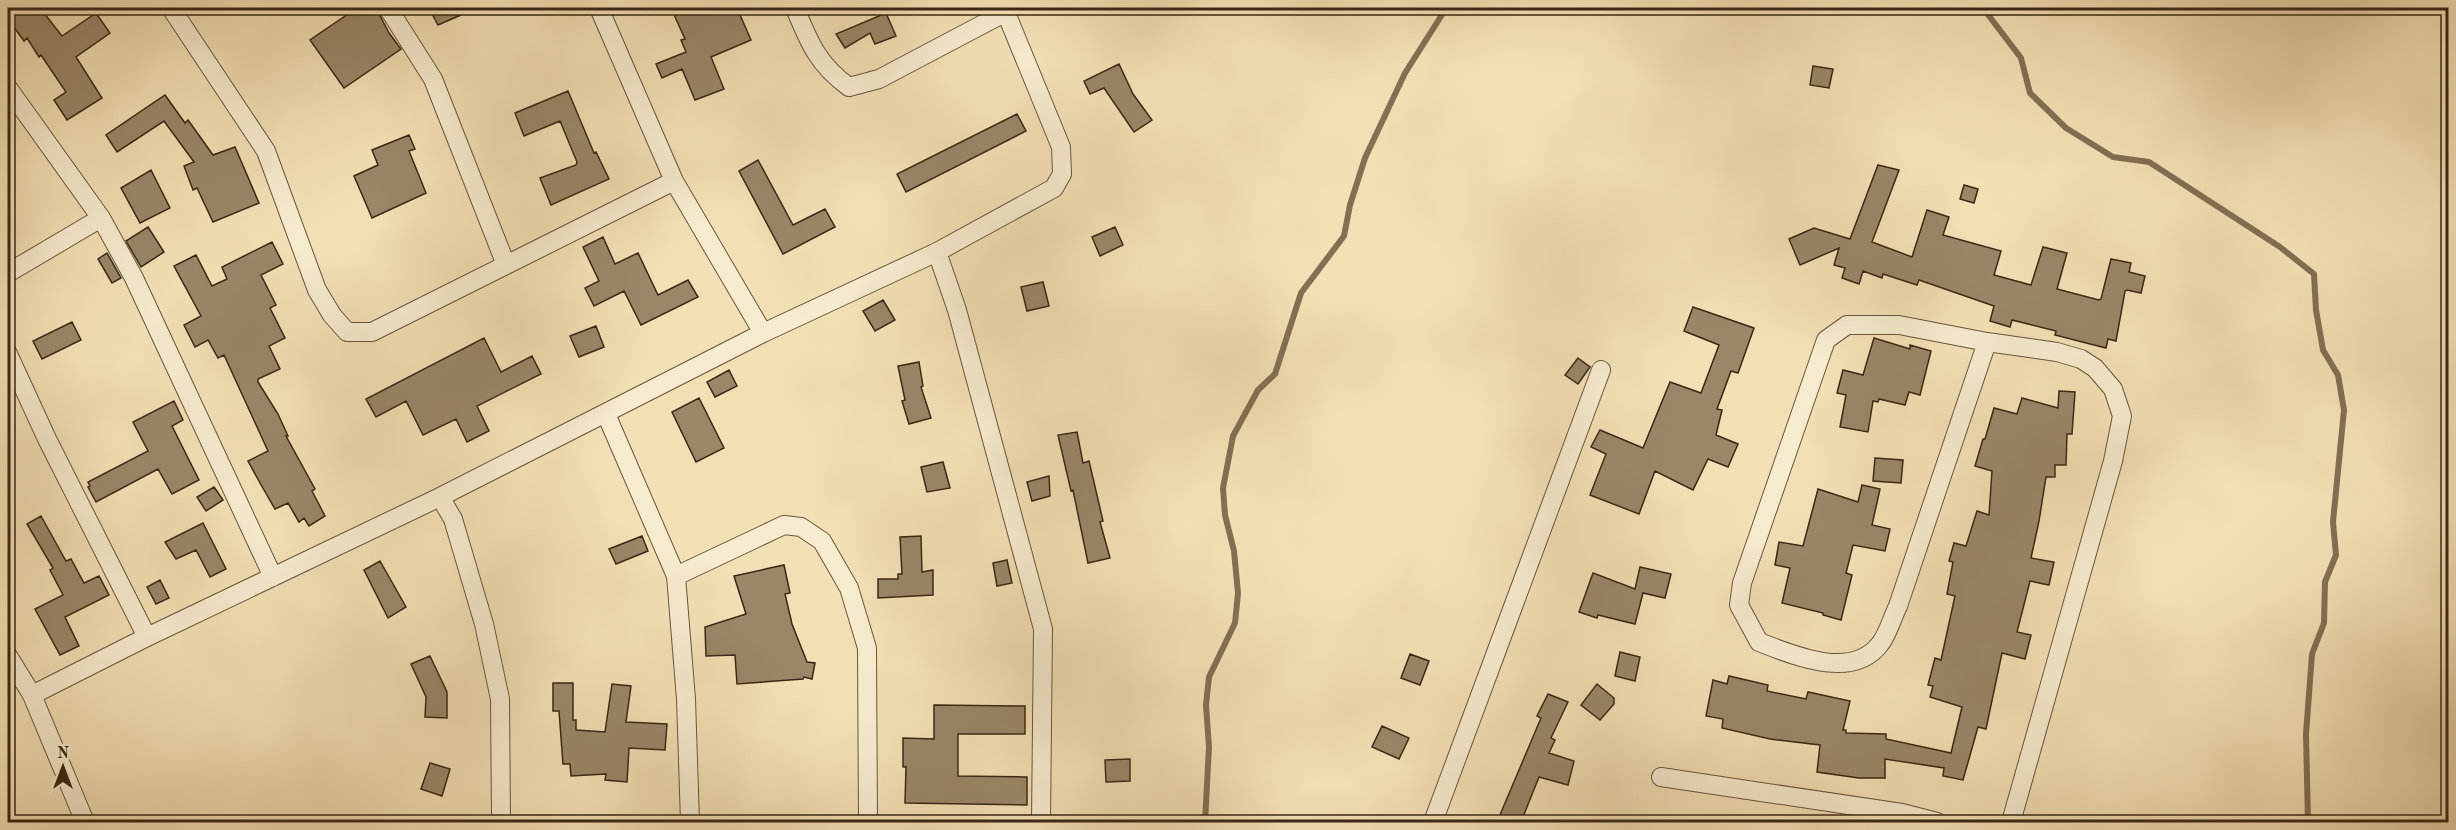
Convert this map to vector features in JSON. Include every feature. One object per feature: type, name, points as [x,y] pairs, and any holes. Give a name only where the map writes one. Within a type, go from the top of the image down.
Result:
[{"type":"street","points":[[171,8],[266,151],[317,290],[332,315],[346,332],[372,332],[674,181]]},
{"type":"street","points":[[388,8],[433,79],[506,265]]},
{"type":"street","points":[[598,8],[674,181],[763,333]]},
{"type":"street","points":[[32,695],[147,637],[440,497],[763,333],[937,252],[1054,188],[1062,174],[1061,147],[1055,127],[1005,10],[879,79],[849,87],[836,78],[817,57],[795,8]]},
{"type":"street","points":[[8,88],[101,218],[134,278],[273,577]]},
{"type":"street","points":[[8,273],[101,218]]},
{"type":"street","points":[[937,252],[957,310],[1043,629],[1041,822]]},
{"type":"street","points":[[1987,342],[1898,606],[1880,645],[1858,661],[1833,664],[1794,656],[1759,642],[1738,605],[1742,583],[1826,340],[1847,325],[1899,325],[1987,342],[2057,352],[2081,359],[2095,368],[2113,389],[2122,416],[2113,461],[2011,822]]},
{"type":"street","points":[[8,354],[47,439],[147,637]]},
{"type":"street","points":[[1432,822],[1601,370]]},
{"type":"street","points":[[606,414],[676,576],[686,699],[690,822]]},
{"type":"street","points":[[440,497],[453,519],[484,624],[500,699],[501,822]]},
{"type":"street","points":[[676,576],[784,525],[801,527],[822,541],[849,588],[867,648],[868,822]]},
{"type":"street","points":[[8,656],[32,695],[85,822]]},
{"type":"street","points":[[1660,777],[1902,813],[1937,822]]},
{"type":"building","points":[[8,8],[40,8],[62,36],[96,13],[110,33],[76,57],[102,98],[67,120],[54,100],[66,92],[41,55],[39,57],[27,38],[24,41],[8,19]]},
{"type":"building","points":[[357,8],[376,8],[389,33],[401,49],[344,88],[310,40]]},
{"type":"building","points":[[429,8],[477,8],[438,25]]},
{"type":"building","points":[[671,8],[737,8],[751,40],[711,57],[724,89],[695,100],[682,69],[662,78],[656,64],[686,52],[681,40],[685,39]]},
{"type":"building","points":[[886,13],[896,36],[875,44],[870,33],[845,48],[836,34]]},
{"type":"building","points":[[1119,64],[1133,94],[1152,120],[1134,132],[1104,88],[1090,94],[1084,81]]},
{"type":"building","points":[[1813,66],[1833,69],[1829,88],[1810,85]]},
{"type":"building","points":[[568,91],[594,153],[596,152],[609,179],[551,205],[540,178],[576,165],[577,162],[560,121],[524,136],[515,113]]},
{"type":"building","points":[[165,95],[185,123],[188,120],[213,155],[235,147],[259,203],[213,222],[197,188],[193,190],[184,166],[194,162],[164,121],[117,152],[106,135]]},
{"type":"building","points":[[1017,114],[1026,131],[906,192],[897,174]]},
{"type":"building","points":[[409,135],[415,149],[409,151],[426,193],[372,218],[354,176],[378,165],[372,150]]},
{"type":"building","points":[[758,160],[793,225],[825,209],[835,227],[783,254],[739,171]]},
{"type":"building","points":[[1878,165],[1899,170],[1872,242],[1912,257],[1927,210],[1949,217],[1943,235],[2001,251],[1994,275],[2031,285],[2043,247],[2067,253],[2057,289],[2099,300],[2111,259],[2131,263],[2129,272],[2145,276],[2141,293],[2125,291],[2116,341],[2108,339],[2106,348],[2055,335],[2056,331],[2012,320],[2010,327],[1990,321],[1994,306],[1919,280],[1917,285],[1883,274],[1882,278],[1863,271],[1859,284],[1842,278],[1845,268],[1834,265],[1839,248],[1800,265],[1789,239],[1814,228],[1850,239]]},
{"type":"building","points":[[151,170],[170,208],[140,223],[121,188]]},
{"type":"building","points":[[1964,185],[1978,189],[1974,203],[1960,199]]},
{"type":"building","points":[[148,227],[164,252],[141,267],[126,241]]},
{"type":"building","points":[[1115,227],[1123,245],[1100,256],[1092,237]]},
{"type":"building","points":[[603,237],[615,264],[638,253],[658,295],[688,280],[698,297],[641,325],[624,291],[594,306],[585,288],[599,281],[583,247]]},
{"type":"building","points":[[272,242],[283,264],[261,275],[276,305],[270,308],[285,338],[269,346],[280,369],[258,379],[258,382],[278,414],[288,436],[286,436],[315,489],[312,491],[325,516],[309,526],[304,518],[299,522],[288,503],[275,509],[248,461],[268,451],[224,355],[218,358],[208,340],[195,347],[184,325],[201,316],[174,266],[196,255],[212,286],[227,279],[222,267]]},
{"type":"building","points":[[107,253],[121,278],[112,283],[98,259]]},
{"type":"building","points":[[1043,282],[1049,306],[1027,311],[1021,287]]},
{"type":"building","points":[[883,300],[895,320],[875,331],[863,311]]},
{"type":"building","points":[[1693,307],[1754,328],[1738,373],[1731,371],[1717,409],[1722,410],[1716,435],[1738,444],[1728,467],[1708,459],[1693,490],[1655,471],[1639,514],[1590,495],[1606,454],[1591,447],[1600,430],[1643,448],[1670,382],[1701,393],[1719,345],[1684,331]]},
{"type":"building","points":[[72,322],[81,340],[42,359],[33,341]]},
{"type":"building","points":[[596,326],[604,347],[579,357],[570,336]]},
{"type":"building","points":[[484,338],[501,372],[532,356],[541,374],[477,406],[489,431],[467,442],[456,419],[423,435],[406,401],[376,417],[366,399]]},
{"type":"building","points":[[1874,338],[1910,349],[1910,345],[1931,351],[1920,395],[1909,392],[1905,405],[1879,399],[1878,402],[1873,401],[1868,432],[1840,427],[1846,395],[1837,393],[1843,370],[1863,375]]},
{"type":"building","points":[[1578,358],[1590,367],[1578,384],[1565,375]]},
{"type":"building","points":[[919,362],[923,386],[921,387],[931,418],[909,424],[902,401],[905,400],[898,366]]},
{"type":"building","points":[[729,370],[737,386],[715,397],[707,382]]},
{"type":"building","points":[[2059,391],[2075,392],[2072,434],[2067,434],[2066,465],[2055,465],[2055,477],[2046,477],[2031,558],[2054,562],[2049,585],[2030,581],[2017,632],[2031,635],[2025,659],[2002,653],[1986,729],[1978,727],[1963,780],[1943,776],[1944,768],[1885,759],[1885,778],[1859,778],[1817,772],[1820,745],[1770,739],[1722,728],[1723,719],[1706,716],[1713,680],[1727,684],[1729,676],[1768,685],[1767,691],[1806,699],[1808,692],[1850,701],[1843,730],[1846,730],[1846,733],[1886,734],[1886,739],[1951,753],[1962,707],[1930,697],[1933,686],[1928,685],[1935,658],[1941,660],[1955,596],[1947,594],[1953,562],[1949,561],[1954,543],[1966,546],[1977,511],[1989,515],[1992,471],[1975,466],[1983,439],[1985,439],[1994,408],[2017,414],[2022,398],[2058,408]]},
{"type":"building","points":[[699,398],[724,448],[696,462],[672,412]]},
{"type":"building","points":[[174,401],[183,420],[172,426],[199,480],[172,494],[158,469],[96,502],[88,487],[90,486],[88,482],[148,451],[133,422]]},
{"type":"building","points":[[1077,432],[1083,463],[1089,461],[1103,521],[1100,522],[1110,558],[1088,563],[1073,490],[1071,491],[1058,435]]},
{"type":"building","points":[[1875,458],[1903,460],[1901,483],[1873,481]]},
{"type":"building","points":[[943,462],[950,488],[927,492],[921,467]]},
{"type":"building","points":[[1049,476],[1050,496],[1032,501],[1027,482]]},
{"type":"building","points":[[1862,485],[1880,489],[1872,525],[1890,529],[1885,551],[1853,545],[1846,573],[1852,575],[1841,620],[1782,603],[1790,568],[1775,565],[1779,542],[1803,546],[1818,489],[1858,502]]},
{"type":"building","points":[[214,487],[223,500],[206,511],[197,497]]},
{"type":"building","points":[[41,516],[66,561],[71,559],[84,583],[99,576],[109,595],[65,617],[79,646],[60,655],[35,609],[63,595],[50,570],[53,568],[27,524]]},
{"type":"building","points":[[203,523],[226,569],[210,577],[196,550],[176,559],[165,542]]},
{"type":"building","points":[[642,536],[648,551],[616,564],[609,549]]},
{"type":"building","points":[[921,536],[922,572],[933,570],[933,595],[878,598],[878,579],[898,579],[898,574],[902,574],[900,537]]},
{"type":"building","points":[[1007,560],[1012,583],[997,586],[993,563]]},
{"type":"building","points":[[380,561],[406,607],[388,618],[364,570]]},
{"type":"building","points":[[784,565],[790,593],[785,594],[792,624],[807,662],[815,663],[812,679],[804,677],[803,679],[737,684],[735,655],[706,656],[705,627],[746,614],[734,576]]},
{"type":"building","points":[[1640,567],[1671,574],[1665,598],[1643,593],[1635,624],[1598,615],[1597,618],[1579,612],[1593,573],[1635,589]]},
{"type":"building","points":[[160,580],[169,598],[156,604],[147,587]]},
{"type":"building","points":[[1620,652],[1640,657],[1635,681],[1615,676]]},
{"type":"building","points":[[1410,654],[1429,661],[1420,685],[1401,678]]},
{"type":"building","points":[[430,656],[447,692],[447,718],[425,717],[426,697],[411,664]]},
{"type":"building","points":[[553,683],[573,683],[573,720],[576,720],[576,730],[605,732],[612,684],[631,686],[626,722],[667,724],[665,750],[629,748],[627,782],[605,780],[606,774],[571,776],[570,764],[563,764],[559,711],[553,711]]},
{"type":"building","points":[[1597,684],[1614,698],[1614,704],[1600,720],[1581,705]]},
{"type":"building","points":[[1548,694],[1568,702],[1551,738],[1555,740],[1549,753],[1574,761],[1568,785],[1539,777],[1521,822],[1497,822],[1541,718],[1537,716]]},
{"type":"building","points":[[934,705],[1025,706],[1025,734],[958,734],[958,776],[1027,777],[1027,805],[905,803],[906,767],[903,767],[903,738],[934,739]]},
{"type":"building","points":[[1382,726],[1409,738],[1399,759],[1372,747]]},
{"type":"building","points":[[1130,759],[1130,781],[1106,782],[1105,760]]},
{"type":"building","points":[[430,763],[450,769],[442,796],[421,789]]},
{"type":"waterway","points":[[1205,822],[1209,747],[1206,705],[1209,677],[1235,623],[1238,593],[1234,551],[1225,515],[1223,488],[1233,436],[1258,390],[1275,374],[1301,293],[1344,236],[1350,205],[1365,158],[1405,73],[1445,10],[1450,8]]},
{"type":"waterway","points":[[1983,8],[2021,58],[2030,93],[2066,128],[2113,157],[2149,162],[2280,247],[2314,274],[2316,310],[2323,350],[2338,375],[2344,410],[2333,522],[2336,555],[2325,582],[2324,623],[2312,654],[2306,734],[2308,822]]}]
